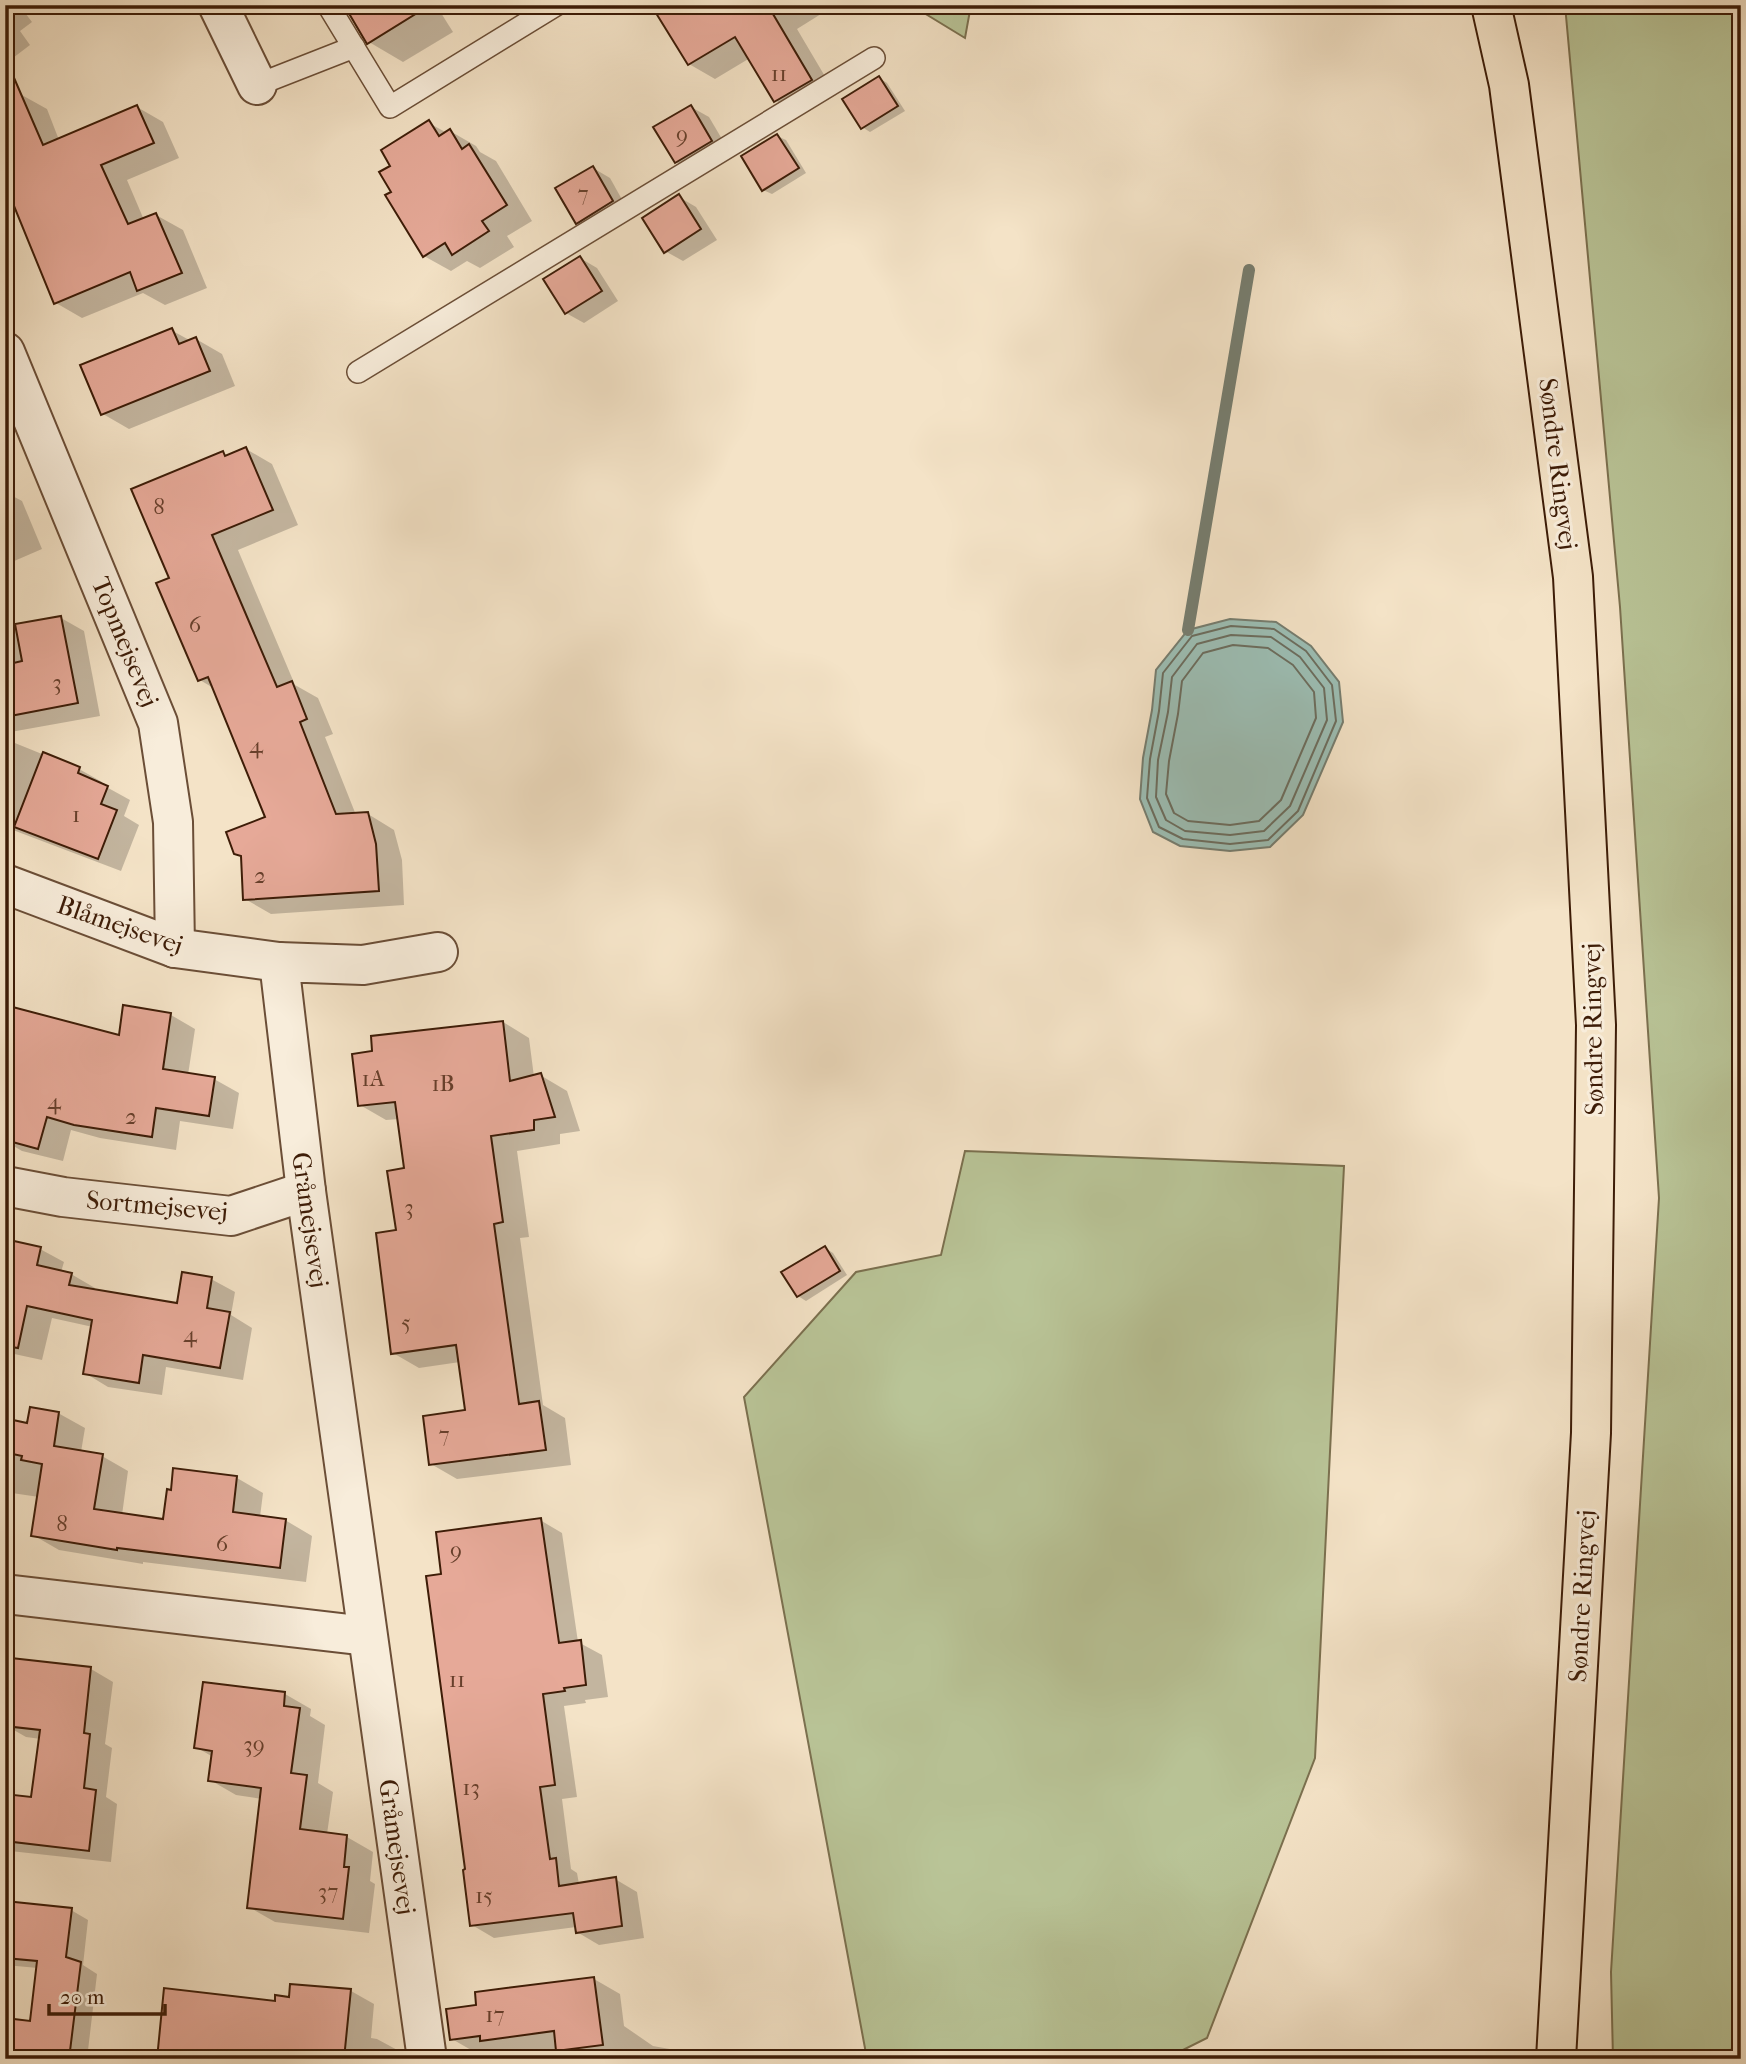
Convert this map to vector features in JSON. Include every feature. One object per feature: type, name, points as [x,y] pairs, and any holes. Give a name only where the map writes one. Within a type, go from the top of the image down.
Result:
[{"type":"main road","name":"Søndre Ringvej","points":[[1491,5],[1509,85],[1573,577],[1596,1025],[1591,1433],[1556,2059]]},
{"type":"street","points":[[222,7],[257,85]]},
{"type":"street","name":"Topmejsevej","points":[[5,352],[158,723],[173,822],[175,948]]},
{"type":"street","name":"Blåmejsevej","points":[[5,884],[175,948],[279,962]]},
{"type":"street","points":[[279,962],[363,965],[438,952]]},
{"type":"street","name":"Gråmejsevej","points":[[279,962],[306,1191],[427,2059]]},
{"type":"street","name":"Sortmejsevej","points":[[5,1186],[62,1197],[230,1216],[306,1191]]},
{"type":"street","points":[[5,1594],[367,1636]]},
{"type":"lane","points":[[328,5],[390,107],[556,5]]},
{"type":"lane","points":[[257,85],[354,47]]},
{"type":"lane","points":[[358,372],[874,58]]},
{"type":"green space","points":[[911,5],[971,5],[965,38]]},
{"type":"green space","points":[[1565,5],[1741,5],[1741,1941],[1731,2059],[1613,2059],[1611,1972],[1659,1198],[1620,607]]},
{"type":"green space","points":[[965,1151],[1344,1166],[1315,1758],[1207,2038],[1165,2059],[867,2059],[744,1397],[856,1272],[941,1255]]},
{"type":"water","points":[[1230,619],[1276,622],[1311,646],[1339,682],[1343,722],[1303,815],[1270,847],[1230,851],[1180,846],[1153,832],[1140,799],[1156,670],[1188,630]]},
{"type":"water","points":[[1741,1941],[1741,2059],[1731,2059]]},
{"type":"building","points":[[344,5],[430,5],[367,44]]},
{"type":"building","points":[[651,5],[787,5],[773,14],[812,80],[774,102],[735,37],[688,65]]},
{"type":"building","points":[[5,57],[43,145],[137,105],[154,143],[101,165],[128,224],[156,213],[182,273],[137,291],[130,272],[54,304],[5,184]]},
{"type":"building","points":[[879,76],[898,106],[861,129],[842,99]]},
{"type":"building","points":[[691,105],[712,141],[675,163],[653,127]]},
{"type":"building","points":[[429,120],[439,136],[450,129],[462,149],[469,144],[507,205],[482,221],[489,231],[452,255],[445,243],[423,257],[385,195],[391,192],[379,172],[390,166],[381,150]]},
{"type":"building","points":[[777,134],[799,168],[762,191],[741,156]]},
{"type":"building","points":[[593,166],[613,201],[576,224],[555,188]]},
{"type":"building","points":[[679,194],[701,229],[664,253],[642,218]]},
{"type":"building","points":[[580,256],[602,291],[565,314],[543,279]]},
{"type":"building","points":[[172,328],[179,344],[196,337],[210,371],[101,415],[80,365]]},
{"type":"building","points":[[246,447],[273,510],[212,535],[277,687],[292,681],[307,719],[300,722],[336,814],[368,812],[376,844],[379,891],[243,900],[241,856],[234,854],[226,832],[265,817],[208,677],[198,681],[156,583],[169,578],[131,489],[223,451],[225,456]]},
{"type":"building","points":[[61,616],[78,703],[5,717],[5,665],[22,661],[15,624]]},
{"type":"building","points":[[43,752],[80,767],[78,773],[108,786],[101,804],[117,810],[98,859],[14,827]]},
{"type":"building","points":[[5,1005],[119,1035],[123,1005],[171,1013],[163,1069],[215,1077],[209,1116],[156,1108],[152,1137],[74,1125],[47,1117],[38,1149],[5,1140]]},
{"type":"building","points":[[503,1021],[510,1081],[541,1073],[555,1117],[534,1120],[534,1130],[491,1136],[503,1222],[494,1224],[519,1404],[539,1401],[546,1450],[429,1465],[423,1416],[465,1410],[456,1345],[391,1354],[376,1233],[396,1230],[387,1171],[404,1168],[395,1102],[358,1106],[352,1054],[372,1051],[371,1036]]},
{"type":"building","points":[[5,1239],[41,1247],[37,1265],[72,1273],[69,1285],[177,1303],[182,1272],[212,1277],[207,1308],[230,1312],[220,1368],[143,1355],[139,1383],[83,1374],[92,1320],[27,1306],[18,1348],[5,1346]]},
{"type":"building","points":[[825,1246],[840,1271],[797,1297],[781,1272]]},
{"type":"building","points":[[30,1407],[59,1412],[54,1446],[103,1454],[94,1509],[163,1519],[167,1489],[171,1490],[173,1468],[237,1476],[233,1512],[286,1519],[280,1568],[117,1550],[31,1536],[42,1464],[21,1460],[22,1456],[8,1453],[13,1420],[27,1423]]},
{"type":"building","points":[[541,1518],[559,1643],[581,1640],[586,1685],[543,1694],[555,1785],[540,1787],[550,1859],[556,1858],[559,1886],[616,1877],[622,1926],[576,1933],[573,1913],[470,1926],[465,1869],[426,1576],[441,1574],[436,1532]]},
{"type":"building","points":[[11,1658],[91,1667],[84,1733],[90,1734],[84,1788],[96,1790],[89,1851],[5,1841],[5,1794],[31,1797],[40,1730],[5,1726]]},
{"type":"building","points":[[203,1682],[285,1692],[284,1706],[300,1708],[291,1773],[307,1775],[300,1829],[347,1835],[344,1867],[349,1867],[343,1919],[247,1908],[261,1788],[208,1781],[212,1751],[194,1748]]},
{"type":"building","points":[[5,1901],[72,1908],[66,1957],[81,1962],[69,2059],[5,2059],[5,2018],[30,2021],[37,1961],[5,1958]]},
{"type":"building","points":[[594,1977],[603,2045],[556,2051],[554,2031],[480,2041],[480,2036],[450,2040],[446,2009],[476,2005],[475,1992]]},
{"type":"building","points":[[290,1984],[351,1989],[344,2059],[157,2059],[164,1988],[275,2001],[275,1995],[289,1997]]},
{"type":"waterway","points":[[1188,630],[1249,270]]}]
